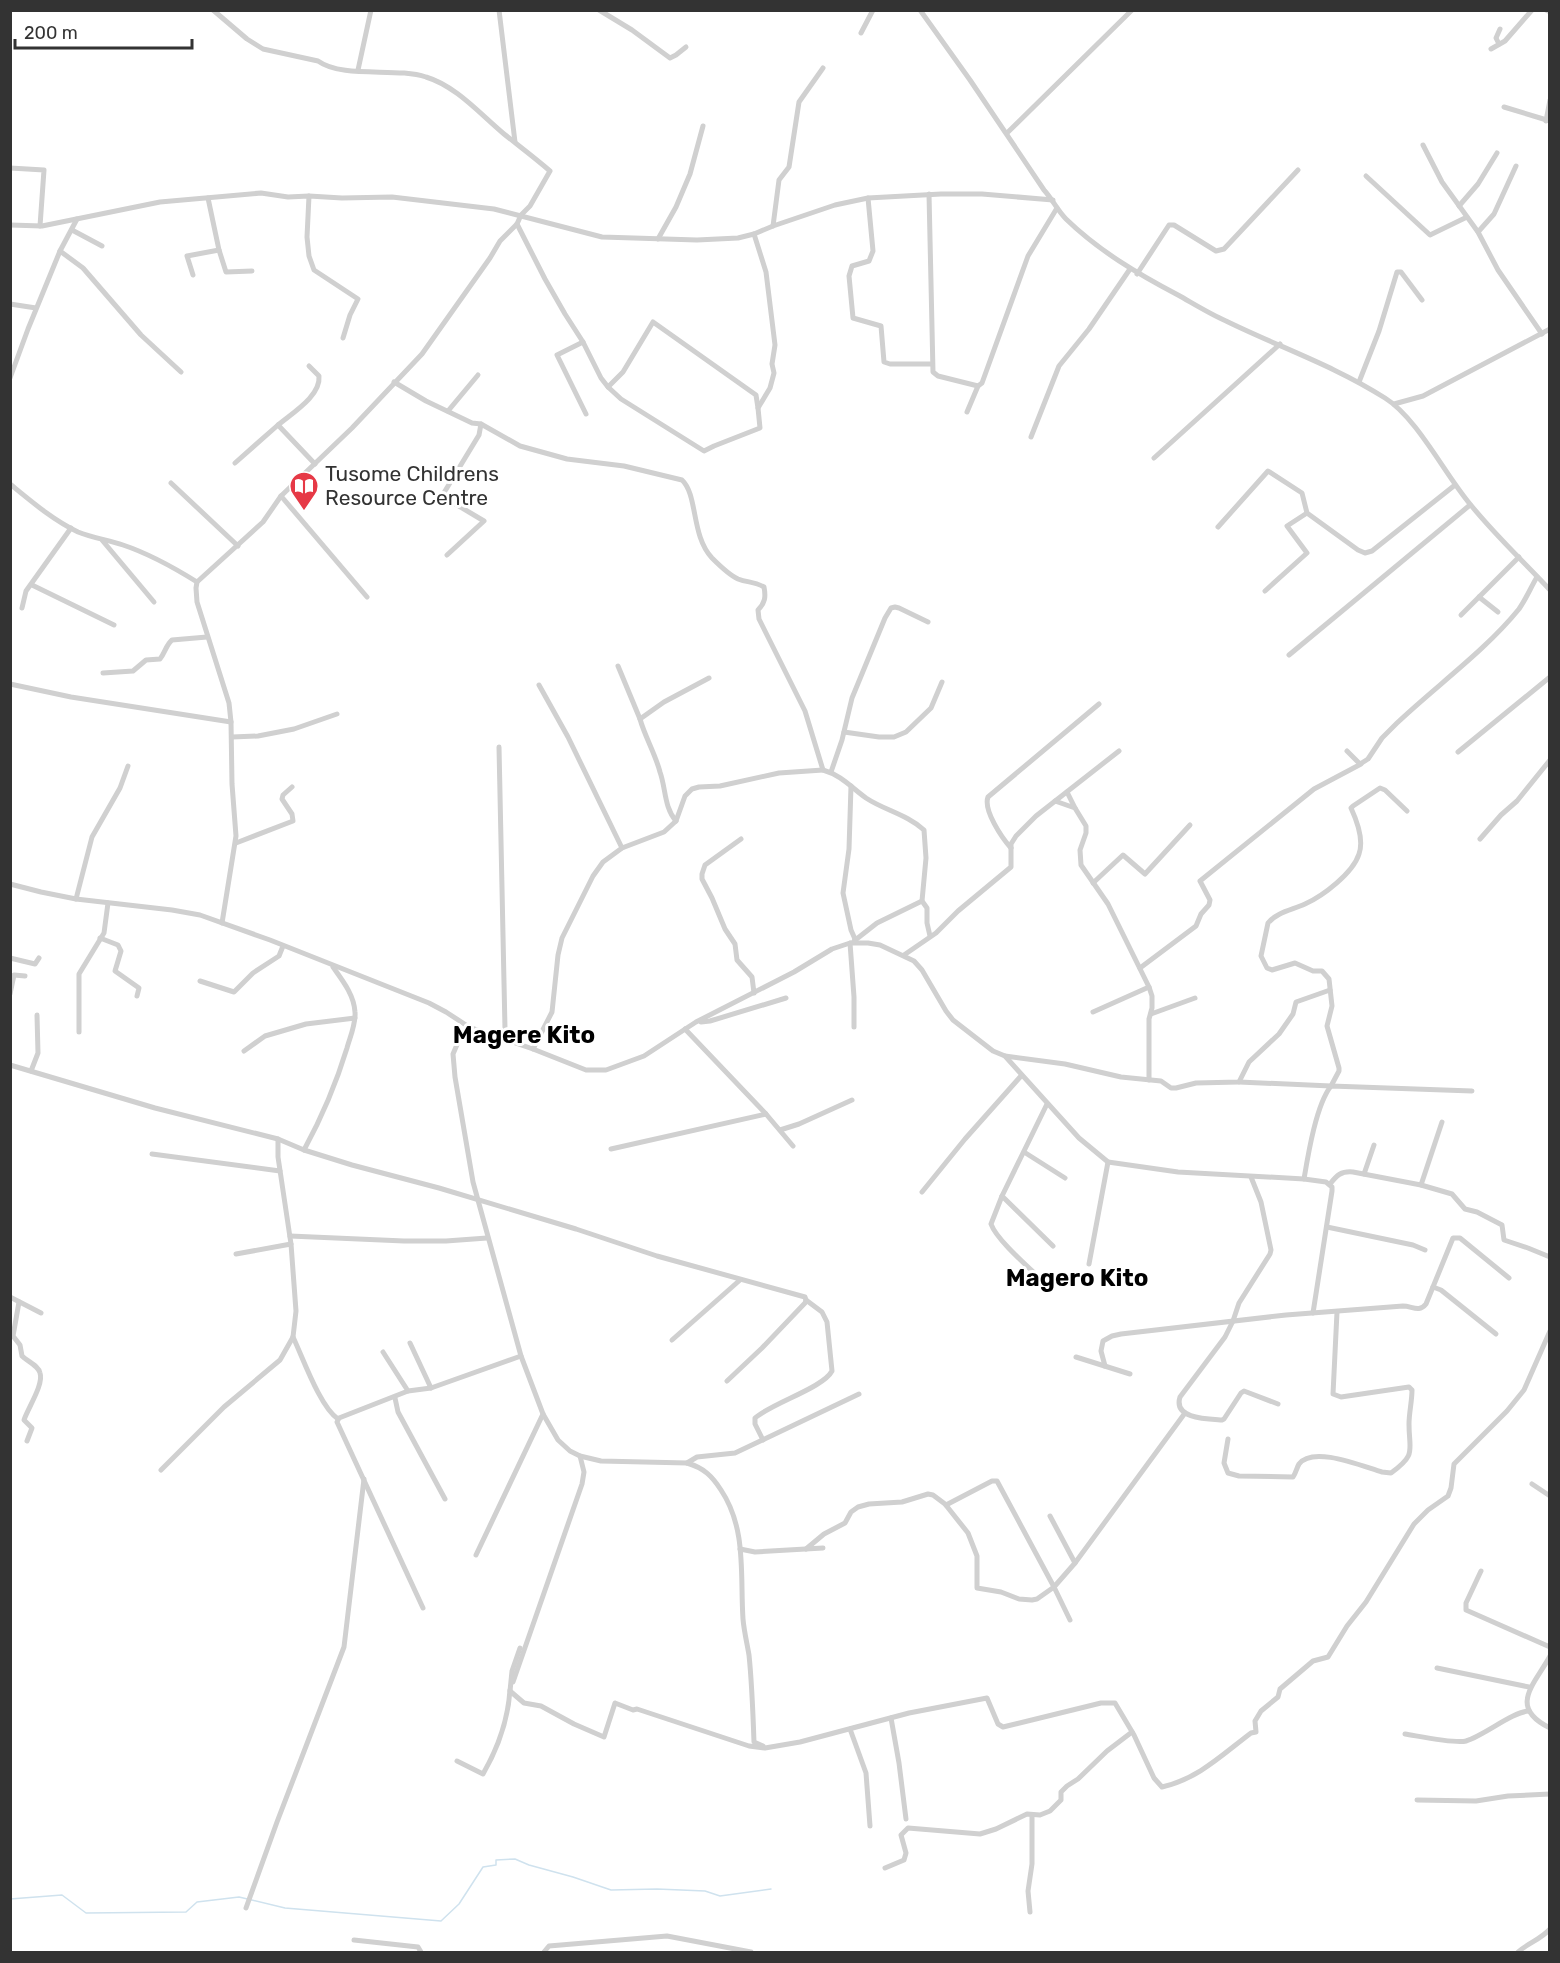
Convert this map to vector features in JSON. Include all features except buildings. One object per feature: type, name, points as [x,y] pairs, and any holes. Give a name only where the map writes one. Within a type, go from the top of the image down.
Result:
[{"type":"street","points":[[213,10],[247,39],[263,49],[318,61],[333,67],[419,75],[433,79],[464,100],[550,171],[530,206],[521,215],[517,224],[500,241],[422,354],[352,428],[281,496],[263,522],[197,582],[197,602],[229,703],[231,722],[236,843],[222,922]]},
{"type":"street","points":[[358,70],[371,10]]},
{"type":"street","points":[[499,10],[515,142]]},
{"type":"street","points":[[599,10],[632,30],[670,58],[686,47]]},
{"type":"street","points":[[861,33],[873,10]]},
{"type":"street","points":[[920,10],[1007,133],[1044,190],[1074,226],[1137,274],[1225,321],[1280,344],[1359,382],[1394,404],[1419,433],[1470,505],[1550,590]]},
{"type":"street","points":[[1007,133],[1132,10]]},
{"type":"street","points":[[1491,50],[1511,34],[1532,10]]},
{"type":"street","points":[[1499,44],[1496,38],[1500,29]]},
{"type":"street","points":[[773,226],[779,180],[789,167],[799,102],[823,68]]},
{"type":"street","points":[[1504,107],[1548,121],[1550,100]]},
{"type":"street","points":[[658,239],[676,207],[690,174],[703,126]]},
{"type":"street","points":[[1423,145],[1442,182],[1478,232],[1498,270],[1542,334]]},
{"type":"street","points":[[1459,206],[1478,184],[1497,153]]},
{"type":"street","points":[[1478,232],[1494,214],[1516,166]]},
{"type":"street","points":[[10,168],[44,170],[40,226]]},
{"type":"street","points":[[1137,274],[1169,225],[1174,225],[1216,251],[1224,249],[1298,170]]},
{"type":"street","points":[[1366,176],[1428,235],[1433,235],[1467,217]]},
{"type":"street","points":[[10,225],[40,226],[160,202],[261,193],[288,197],[392,197],[494,209],[596,236],[718,240],[754,234],[835,205],[868,198],[929,194],[982,194],[1053,200]]},
{"type":"street","points":[[929,194],[933,372],[938,376],[978,386]]},
{"type":"street","points":[[309,196],[307,237],[309,256],[314,270],[358,299],[343,338]]},
{"type":"street","points":[[208,198],[226,272],[252,272]]},
{"type":"street","points":[[868,198],[873,251],[868,261],[852,266],[849,276],[853,318],[880,326],[884,362],[932,364]]},
{"type":"street","points":[[968,412],[978,386],[982,383],[1028,256],[1057,208]]},
{"type":"street","points":[[10,378],[13,365],[60,250],[77,219]]},
{"type":"street","points":[[517,224],[601,378],[608,387],[621,399],[704,452],[760,428],[756,396],[653,322],[623,372],[608,387]]},
{"type":"street","points":[[72,230],[102,246]]},
{"type":"street","points":[[754,234],[765,272],[776,345],[772,363],[774,373],[770,388],[758,408]]},
{"type":"street","points":[[60,250],[83,268],[141,335],[181,372]]},
{"type":"street","points":[[193,275],[187,256],[219,250]]},
{"type":"street","points":[[1031,437],[1059,366],[1089,329],[1130,269]]},
{"type":"street","points":[[1359,382],[1397,272],[1405,276],[1422,300]]},
{"type":"street","points":[[10,304],[36,308]]},
{"type":"street","points":[[1394,404],[1423,396],[1550,329]]},
{"type":"street","points":[[583,342],[557,355],[586,414]]},
{"type":"street","points":[[1154,458],[1280,344]]},
{"type":"street","points":[[235,463],[307,400],[319,386],[319,376],[309,366]]},
{"type":"street","points":[[448,411],[478,375]]},
{"type":"street","points":[[394,382],[426,401],[472,423],[481,424],[520,446],[567,459],[624,466],[682,480],[686,484],[701,541],[711,557],[739,579],[756,582],[765,587],[766,595],[758,610],[759,619],[805,711],[824,770]]},
{"type":"street","points":[[447,555],[484,521],[442,496],[479,435],[481,424]]},
{"type":"street","points":[[278,425],[315,464]]},
{"type":"street","points":[[1218,527],[1268,471],[1302,493],[1307,513],[1365,553],[1372,551],[1455,485]]},
{"type":"street","points":[[171,483],[238,546]]},
{"type":"street","points":[[10,484],[48,515],[71,528],[89,536],[142,551],[197,582]]},
{"type":"street","points":[[281,496],[367,597]]},
{"type":"street","points":[[1289,655],[1470,505]]},
{"type":"street","points":[[1265,591],[1307,553],[1287,526],[1307,513]]},
{"type":"street","points":[[22,608],[26,591],[71,528]]},
{"type":"street","points":[[100,538],[154,602]]},
{"type":"street","points":[[1461,615],[1519,557]]},
{"type":"street","points":[[1140,968],[1196,926],[1210,900],[1200,882],[1314,789],[1368,759],[1382,738],[1397,723],[1503,626],[1519,608],[1537,577]]},
{"type":"street","points":[[32,585],[114,625]]},
{"type":"street","points":[[1479,597],[1498,612]]},
{"type":"street","points":[[831,772],[856,688],[891,608],[895,606],[928,622]]},
{"type":"street","points":[[103,673],[133,671],[146,660],[160,659],[172,640],[207,637]]},
{"type":"street","points":[[618,666],[661,773],[669,813],[676,821]]},
{"type":"street","points":[[1458,752],[1550,677]]},
{"type":"street","points":[[640,718],[664,702],[710,678]]},
{"type":"street","points":[[844,732],[879,737],[894,737],[906,732],[931,708],[942,682]]},
{"type":"street","points":[[10,684],[102,702],[231,722]]},
{"type":"street","points":[[538,685],[568,737],[622,848]]},
{"type":"street","points":[[1011,848],[989,813],[986,804],[988,797],[1099,704]]},
{"type":"street","points":[[232,737],[258,736],[294,729],[337,714]]},
{"type":"street","points":[[499,747],[504,942],[505,1029],[503,1038]]},
{"type":"street","points":[[904,955],[936,933],[958,911],[1011,867],[1011,848],[1016,836],[1055,801],[1119,751]]},
{"type":"street","points":[[1347,751],[1361,764]]},
{"type":"street","points":[[1480,839],[1525,792],[1550,760]]},
{"type":"street","points":[[76,899],[92,837],[120,788],[128,766]]},
{"type":"street","points":[[533,1049],[552,1012],[558,955],[569,923],[593,876],[603,862],[622,848],[664,832],[676,821],[685,796],[692,789],[699,787],[720,786],[779,773],[824,770],[848,782],[868,799],[919,825],[924,830],[926,858],[922,901],[927,908],[930,936]]},
{"type":"street","points":[[851,786],[849,849],[843,893],[853,941],[854,1027]]},
{"type":"street","points":[[236,843],[293,821],[292,814],[282,798],[292,787]]},
{"type":"street","points":[[1304,1179],[1309,1150],[1324,1096],[1339,1071],[1327,1026],[1332,1006],[1329,979],[1322,971],[1313,971],[1295,963],[1272,970],[1267,968],[1261,956],[1268,923],[1282,912],[1303,905],[1326,892],[1359,855],[1360,838],[1351,808],[1353,806],[1380,788],[1407,811]]},
{"type":"street","points":[[1067,792],[1087,830],[1081,844],[1081,865],[1108,904],[1152,996],[1149,1019],[1149,1080]]},
{"type":"street","points":[[1055,801],[1075,807]]},
{"type":"street","points":[[1093,883],[1124,855],[1145,874],[1190,825]]},
{"type":"street","points":[[741,839],[705,865],[702,879],[725,929],[735,944],[737,960],[752,977],[754,993]]},
{"type":"street","points":[[10,884],[76,899],[189,912],[222,922],[429,1004],[469,1027],[586,1070],[606,1070],[644,1056],[696,1022],[794,972],[832,949],[853,941],[877,923],[922,901]]},
{"type":"street","points":[[79,1032],[79,974],[105,930],[108,903]]},
{"type":"street","points":[[100,938],[118,945],[121,951],[115,971],[139,988],[137,996]]},
{"type":"street","points":[[853,941],[880,945],[914,961],[953,1020],[987,1046],[1005,1056],[1065,1064],[1103,1074],[1161,1081],[1171,1088],[1196,1083],[1239,1082],[1472,1091]]},
{"type":"street","points":[[200,981],[234,992],[253,973],[279,956],[283,946]]},
{"type":"street","points":[[10,958],[35,964],[39,958]]},
{"type":"street","points":[[304,1150],[322,1118],[336,1083],[355,1018],[354,1005],[349,992],[332,966]]},
{"type":"street","points":[[11,994],[14,975],[26,976]]},
{"type":"street","points":[[1093,1012],[1149,987]]},
{"type":"street","points":[[1239,1082],[1249,1062],[1279,1034],[1293,1014],[1296,1002],[1330,990]]},
{"type":"street","points":[[696,1022],[710,1021],[786,998]]},
{"type":"street","points":[[1151,1014],[1195,998]]},
{"type":"street","points":[[31,1071],[38,1053],[37,1015]]},
{"type":"street","points":[[244,1051],[265,1036],[306,1024],[355,1018]]},
{"type":"street","points":[[469,1027],[462,1033],[453,1054],[473,1182],[521,1356],[543,1414],[558,1440],[580,1456],[601,1461],[687,1464],[706,1471],[730,1503],[737,1522],[740,1549],[743,1618],[749,1654],[752,1744]]},
{"type":"street","points":[[686,1029],[794,1146]]},
{"type":"street","points":[[1005,1056],[1079,1138],[1108,1162],[1178,1172],[1304,1179],[1330,1184]]},
{"type":"street","points":[[10,1065],[155,1108],[278,1139],[352,1165],[440,1188],[657,1256],[805,1297],[822,1312],[827,1322],[832,1371],[818,1384],[754,1418],[763,1440]]},
{"type":"street","points":[[922,1192],[1021,1076]]},
{"type":"street","points":[[780,1130],[852,1100]]},
{"type":"street","points":[[1047,1104],[1002,1196],[991,1224],[993,1230],[1047,1285]]},
{"type":"street","points":[[611,1149],[766,1114]]},
{"type":"street","points":[[1421,1185],[1442,1122]]},
{"type":"street","points":[[161,1470],[224,1407],[280,1360],[293,1337],[296,1311],[291,1244],[279,1171],[278,1139]]},
{"type":"street","points":[[1364,1174],[1374,1145]]},
{"type":"street","points":[[1024,1152],[1065,1178]]},
{"type":"street","points":[[152,1154],[279,1171]]},
{"type":"street","points":[[1089,1264],[1108,1162]]},
{"type":"street","points":[[1330,1184],[1336,1175],[1344,1171],[1421,1185],[1452,1194],[1465,1209],[1477,1212],[1502,1225],[1504,1240],[1550,1257]]},
{"type":"street","points":[[1251,1177],[1261,1202],[1271,1250],[1268,1259],[1239,1304],[1233,1322],[1208,1361],[1180,1397],[1179,1407],[1185,1413],[1200,1418],[1224,1419],[1244,1390],[1278,1404]]},
{"type":"street","points":[[1313,1313],[1332,1198],[1330,1184]]},
{"type":"street","points":[[1002,1196],[1053,1246]]},
{"type":"street","points":[[1327,1227],[1413,1245],[1425,1251]]},
{"type":"street","points":[[290,1236],[404,1241],[487,1238]]},
{"type":"street","points":[[1105,1366],[1101,1351],[1102,1345],[1106,1338],[1112,1336],[1313,1313],[1403,1306],[1422,1308],[1426,1304],[1453,1238],[1456,1237],[1509,1278]]},
{"type":"street","points":[[236,1254],[291,1244]]},
{"type":"street","points":[[672,1340],[740,1280]]},
{"type":"street","points":[[1433,1287],[1441,1290],[1496,1334]]},
{"type":"street","points":[[10,1297],[41,1313]]},
{"type":"street","points":[[727,1380],[762,1348],[806,1300]]},
{"type":"street","points":[[19,1302],[13,1336],[20,1345],[22,1356],[41,1374],[38,1388],[24,1420],[32,1428],[27,1441]]},
{"type":"street","points":[[1228,1439],[1225,1467],[1228,1473],[1239,1476],[1293,1477],[1300,1463],[1324,1455],[1382,1472],[1391,1473],[1400,1467],[1410,1454],[1412,1446],[1409,1423],[1412,1390],[1409,1387],[1341,1397],[1333,1394],[1338,1312]]},
{"type":"street","points":[[510,1691],[524,1703],[541,1706],[604,1737],[615,1702],[633,1710],[637,1709],[765,1748],[800,1742],[891,1718],[987,1698],[998,1724],[1002,1727],[1101,1703],[1115,1703],[1149,1763],[1154,1778],[1162,1787],[1179,1783],[1216,1761],[1251,1733],[1256,1732],[1255,1720],[1261,1711],[1278,1697],[1280,1689],[1313,1661],[1328,1657],[1347,1626],[1366,1602],[1413,1524],[1448,1496],[1454,1464],[1507,1412],[1524,1390],[1550,1331]]},
{"type":"street","points":[[293,1337],[319,1393],[331,1414],[338,1419]]},
{"type":"street","points":[[410,1343],[431,1388]]},
{"type":"street","points":[[383,1352],[408,1391]]},
{"type":"street","points":[[338,1419],[408,1391],[431,1388],[521,1356]]},
{"type":"street","points":[[1076,1357],[1130,1374]]},
{"type":"street","points":[[687,1464],[696,1458],[735,1453],[859,1395]]},
{"type":"street","points":[[394,1398],[398,1412],[445,1499]]},
{"type":"street","points":[[806,1549],[824,1534],[845,1523],[851,1512],[858,1507],[868,1504],[902,1502],[928,1494],[940,1499],[966,1528],[976,1556],[977,1588],[1001,1592],[1019,1599],[1037,1599],[1054,1587],[1075,1563],[1185,1413]]},
{"type":"street","points":[[477,1555],[543,1414]]},
{"type":"street","points":[[338,1419],[337,1425],[423,1608]]},
{"type":"street","points":[[510,1691],[582,1484],[584,1472],[580,1456]]},
{"type":"street","points":[[246,1908],[344,1647],[364,1479]]},
{"type":"street","points":[[946,1505],[992,1481],[997,1481],[1070,1620]]},
{"type":"street","points":[[1532,1484],[1550,1496]]},
{"type":"street","points":[[1050,1516],[1075,1563]]},
{"type":"street","points":[[740,1549],[755,1552],[823,1548]]},
{"type":"street","points":[[1481,1571],[1466,1604],[1466,1610],[1550,1647]]},
{"type":"street","points":[[457,1761],[483,1774],[497,1748],[510,1706],[512,1671],[520,1648]]},
{"type":"street","points":[[1550,1656],[1538,1677],[1529,1687],[1526,1697],[1530,1711],[1539,1723],[1550,1728]]},
{"type":"street","points":[[1437,1668],[1529,1687]]},
{"type":"street","points":[[1405,1734],[1463,1742],[1484,1734],[1519,1714],[1530,1711]]},
{"type":"street","points":[[891,1718],[906,1819]]},
{"type":"street","points":[[850,1729],[866,1773],[870,1826]]},
{"type":"street","points":[[885,1868],[904,1860],[906,1853],[901,1835],[908,1828],[980,1834],[1027,1814],[1040,1815],[1050,1811],[1061,1800],[1061,1792],[1067,1786],[1132,1732]]},
{"type":"street","points":[[1417,1800],[1476,1801],[1508,1796],[1550,1794]]},
{"type":"street","points":[[1030,1912],[1028,1892],[1032,1864],[1032,1815]]},
{"type":"street","points":[[1518,1953],[1550,1929]]},
{"type":"street","points":[[544,1953],[549,1946],[667,1936],[751,1953]]},
{"type":"street","points":[[354,1940],[418,1947],[421,1953]]},
{"type":"waterway","points":[[10,1899],[62,1895],[86,1913],[186,1912],[197,1902],[239,1897],[285,1908],[441,1921],[459,1904],[483,1867],[496,1865],[496,1860],[515,1859],[611,1890],[705,1891],[720,1896],[771,1889]]},
{"type":"place","name":"Tusome Childrens Resource Centre","points":[[304,512]]},
{"type":"district","name":"Magere Kito","points":[[524,1035]]},
{"type":"district","name":"Magero Kito","points":[[1077,1278]]}]
